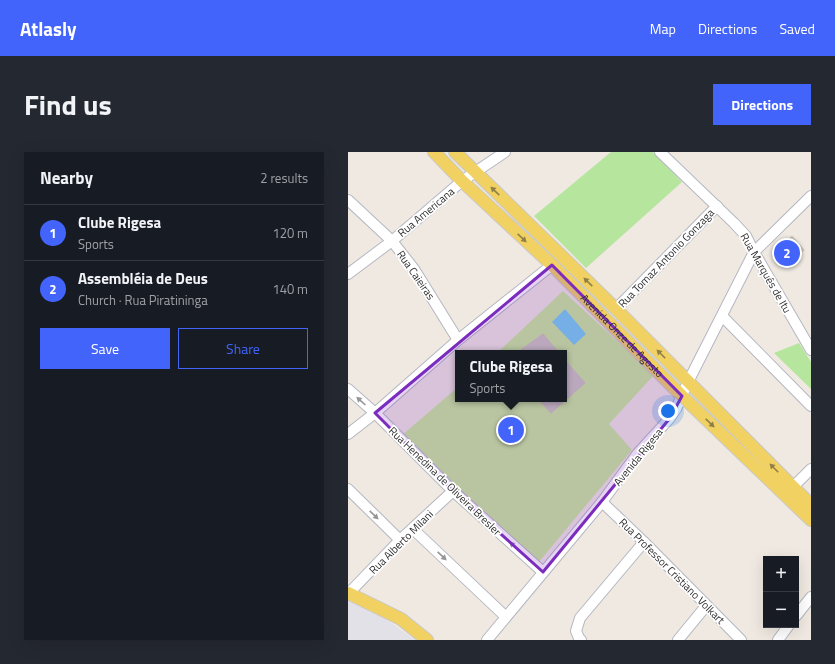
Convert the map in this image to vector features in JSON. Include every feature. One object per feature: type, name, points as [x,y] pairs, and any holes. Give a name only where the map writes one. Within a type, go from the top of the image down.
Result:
[{"type":"main road","name":"Avenida Onze de Agosto","points":[[434,152],[462,181],[552,265],[682,396],[811,520]]},
{"type":"main road","name":"Avenida Onze de Agosto","points":[[455,152],[616,309],[811,505]]},
{"type":"main road","points":[[349,593],[400,619],[427,640]]},
{"type":"street","name":"Rua Americana","points":[[348,274],[392,241],[462,181],[505,152]]},
{"type":"street","name":"Rua Marquês de Itu","points":[[660,152],[746,236],[811,350]]},
{"type":"street","name":"Avenida Rigesa","points":[[487,640],[602,502],[638,453],[670,418],[676,409],[688,382],[754,252],[811,196]]},
{"type":"street","name":"Rua Caieiras","points":[[348,200],[392,241],[414,269],[458,340]]},
{"type":"street","name":"Rua Tomaz Antonio Gonzaga","points":[[616,309],[716,206]]},
{"type":"street","points":[[348,434],[375,413],[458,340],[552,265]]},
{"type":"street","points":[[722,316],[811,406]]},
{"type":"street","name":"Rua Henedina de Oliveira Bresler","points":[[348,389],[375,413],[453,491],[543,572]]},
{"type":"street","points":[[793,487],[811,468]]},
{"type":"street","points":[[348,489],[400,540]]},
{"type":"street","name":"Rua Alberto Milani","points":[[349,593],[400,540],[453,491]]},
{"type":"street","name":"Rua Professor Cristiano Volkart","points":[[602,502],[644,542],[741,640]]},
{"type":"street","points":[[413,529],[506,617]]},
{"type":"street","points":[[581,640],[576,631],[580,618],[644,542]]},
{"type":"street","points":[[799,612],[811,597]]},
{"type":"street","points":[[678,640],[706,606]]},
{"type":"street","points":[[778,640],[787,628]]},
{"type":"highlighted area","points":[[552,265],[682,396],[670,418],[543,572],[453,491],[375,413]]},
{"type":"shaded area","points":[[348,601],[373,610],[415,640],[348,640]]},
{"type":"green space","points":[[611,152],[653,152],[682,182],[586,268],[534,216]]},
{"type":"green space","points":[[563,291],[654,375],[609,424],[632,450],[538,563],[401,436],[455,390],[455,402],[567,402],[567,350],[500,350]]},
{"type":"green space","points":[[799,343],[811,362],[811,389],[774,353]]},
{"type":"water","points":[[565,309],[586,334],[574,345],[552,322]]},
{"type":"building","points":[[792,236],[804,250],[784,267],[772,256],[778,248]]},
{"type":"building","points":[[543,334],[556,350],[521,350]]},
{"type":"building","points":[[567,362],[585,383],[567,399]]},
{"type":"building","points":[[541,402],[563,402],[551,413]]},
{"type":"place","name":"Assembléia de Deus","points":[[787,253]]},
{"type":"place","name":"Clube Rigesa","points":[[511,430]]}]
